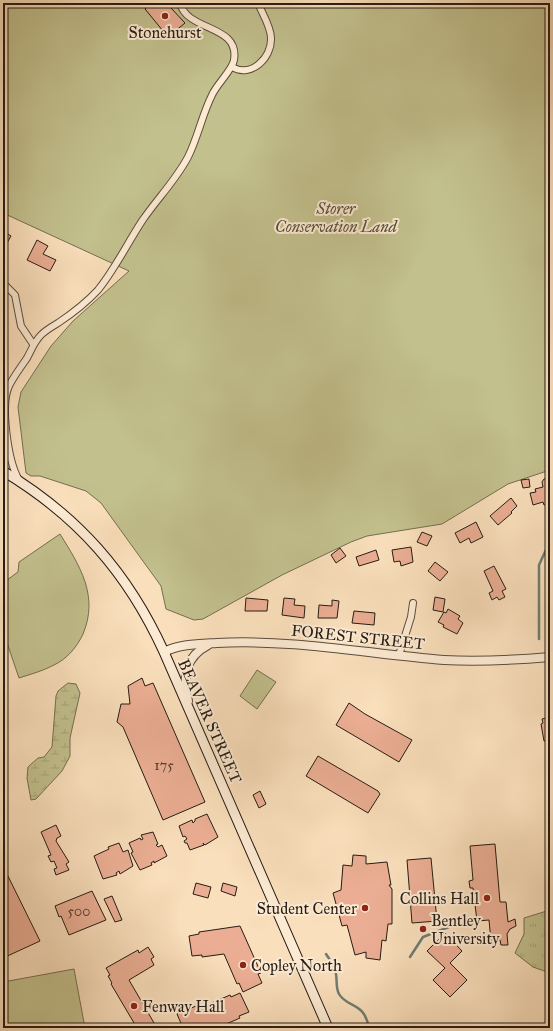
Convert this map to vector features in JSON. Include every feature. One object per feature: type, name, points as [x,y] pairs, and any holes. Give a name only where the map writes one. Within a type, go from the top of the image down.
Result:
[{"type":"main road","name":"BEAVER STREET","points":[[3,471],[20,482],[69,520],[109,560],[139,603],[164,652],[328,1028]]},
{"type":"street","points":[[20,482],[13,467],[7,432],[5,398],[9,386],[33,344],[42,334],[82,306],[98,289],[116,265],[142,221],[180,172],[212,94],[221,79],[232,67],[234,51],[226,36],[219,31],[194,21],[187,16],[180,3]]},
{"type":"street","points":[[232,67],[239,71],[247,72],[255,68],[267,54],[270,46],[270,33],[258,3]]},
{"type":"street","points":[[3,283],[15,295],[21,326],[33,344]]},
{"type":"street","points":[[3,440],[7,432]]},
{"type":"street","points":[[399,655],[411,618],[412,603]]},
{"type":"street","name":"FOREST STREET","points":[[164,652],[179,647],[251,642],[295,643],[468,661],[550,658]]},
{"type":"street","points":[[194,721],[185,689],[186,672],[188,664],[195,654],[210,644]]},
{"type":"green space","name":"Storer Conservation Land","points":[[3,3],[550,3],[550,470],[508,484],[442,524],[367,536],[351,542],[282,575],[203,619],[194,620],[166,609],[161,586],[101,503],[86,491],[40,476],[31,476],[26,473],[18,407],[21,392],[51,346],[73,321],[129,271],[3,213]]},
{"type":"green space","points":[[60,534],[74,558],[85,582],[89,607],[87,620],[81,639],[67,656],[50,667],[19,678],[3,631],[3,583],[18,572],[19,562]]},
{"type":"green space","points":[[257,670],[276,682],[257,709],[240,696]]},
{"type":"green space","points":[[68,683],[76,684],[80,693],[70,738],[70,756],[62,771],[36,799],[31,800],[27,778],[28,767],[38,758],[44,757],[52,747],[56,696],[58,691]]},
{"type":"green space","points":[[550,910],[550,973],[533,967],[515,953],[524,934],[524,918]]},
{"type":"green space","points":[[74,969],[85,1028],[3,1028],[3,982]]},
{"type":"building","name":"Stonehurst","points":[[145,3],[173,3],[175,5],[171,8],[185,23],[168,37],[145,9],[148,6]]},
{"type":"building","points":[[3,231],[11,236],[3,250]]},
{"type":"building","points":[[37,240],[48,246],[43,254],[56,260],[50,271],[27,260]]},
{"type":"building","points":[[529,479],[530,487],[523,488],[521,480]]},
{"type":"building","points":[[544,479],[550,479],[550,504],[544,505],[543,502],[533,505],[530,493],[536,492],[535,489],[543,487],[542,482]]},
{"type":"building","points":[[511,498],[517,506],[511,512],[512,513],[498,525],[490,516]]},
{"type":"building","points":[[476,522],[483,537],[471,543],[469,538],[460,543],[455,533]]},
{"type":"building","points":[[422,532],[432,536],[427,546],[417,542]]},
{"type":"building","points":[[411,547],[413,562],[401,566],[400,561],[394,562],[392,550]]},
{"type":"building","points":[[340,548],[346,556],[336,563],[331,555]]},
{"type":"building","points":[[376,550],[379,560],[359,566],[356,557]]},
{"type":"building","points":[[435,562],[448,572],[440,581],[428,571]]},
{"type":"building","points":[[494,566],[506,589],[502,591],[505,597],[499,600],[497,597],[492,600],[489,593],[493,591],[484,571]]},
{"type":"building","points":[[435,597],[445,599],[443,612],[433,610]]},
{"type":"building","points":[[246,598],[268,600],[267,611],[245,611]]},
{"type":"building","points":[[284,598],[295,599],[294,605],[305,606],[304,618],[282,615]]},
{"type":"building","points":[[332,600],[339,601],[337,618],[318,618],[319,605],[332,606]]},
{"type":"building","points":[[448,609],[460,616],[458,619],[463,623],[457,634],[443,627],[444,625],[438,622],[444,612],[446,613]]},
{"type":"building","points":[[354,611],[375,613],[374,625],[352,623]]},
{"type":"building","points":[[546,618],[550,618],[550,629],[546,629]]},
{"type":"building","points":[[142,678],[145,686],[153,683],[205,802],[163,820],[123,727],[117,722],[121,704],[130,704],[128,686]]},
{"type":"building","points":[[349,703],[365,714],[412,740],[399,762],[336,725]]},
{"type":"building","points":[[550,717],[549,765],[546,741],[544,741],[541,724],[543,723],[542,719]]},
{"type":"building","points":[[318,756],[378,791],[380,794],[368,813],[306,776]]},
{"type":"building","points":[[260,791],[266,804],[259,808],[253,795]]},
{"type":"building","points":[[207,814],[218,837],[205,845],[203,843],[204,845],[190,850],[187,843],[184,841],[187,839],[185,836],[183,837],[179,826],[192,820],[193,823],[195,819]]},
{"type":"building","points":[[56,825],[61,836],[57,838],[56,841],[69,862],[66,864],[69,870],[56,875],[54,869],[57,868],[54,861],[51,862],[48,856],[51,855],[41,832]]},
{"type":"building","points":[[153,832],[158,844],[156,845],[158,847],[162,845],[167,856],[154,863],[154,861],[151,863],[152,865],[140,870],[131,853],[133,852],[129,843],[140,838],[141,840],[143,839],[141,835]]},
{"type":"building","points":[[119,843],[123,852],[128,850],[133,866],[120,874],[119,871],[116,873],[117,875],[103,879],[94,856],[109,849],[108,847]]},
{"type":"building","name":"Collins Hall","points":[[495,844],[500,902],[506,902],[508,922],[515,919],[516,926],[510,929],[507,934],[508,945],[501,945],[500,940],[491,941],[489,920],[477,921],[473,888],[470,888],[469,881],[473,880],[470,846]]},
{"type":"building","name":"Student Center","points":[[353,855],[366,856],[366,864],[387,862],[391,885],[389,885],[392,889],[392,924],[388,924],[386,941],[382,940],[380,960],[366,958],[366,952],[355,955],[347,925],[342,926],[333,893],[341,890],[343,865],[352,866]]},
{"type":"building","points":[[431,858],[437,921],[412,923],[407,860]]},
{"type":"building","points":[[3,866],[40,941],[3,958]]},
{"type":"building","points":[[196,883],[211,887],[208,898],[193,894]]},
{"type":"building","points":[[223,883],[237,887],[235,896],[221,891]]},
{"type":"building","points":[[92,891],[106,920],[69,935],[55,906]]},
{"type":"building","points":[[112,896],[122,920],[115,922],[104,899]]},
{"type":"building","name":"Copley North","points":[[240,926],[261,973],[258,974],[262,983],[243,992],[239,983],[237,984],[224,954],[202,957],[202,955],[192,956],[189,936],[199,934],[199,932]]},
{"type":"building","points":[[445,933],[462,951],[450,963],[467,980],[450,997],[433,980],[445,968],[427,951]]},
{"type":"building","name":"Fenway Hall","points":[[148,947],[154,957],[151,959],[154,965],[129,980],[157,1028],[137,1028],[111,984],[112,983],[108,976],[110,975],[106,968],[138,950],[139,953]]},
{"type":"building","points":[[240,993],[249,1012],[239,1016],[240,1018],[217,1028],[183,1028],[177,1014],[196,1006],[198,1009],[230,995],[231,997]]},
{"type":"waterway","points":[[539,639],[539,565],[550,541]]},
{"type":"waterway","points":[[410,957],[423,937],[449,927]]},
{"type":"waterway","points":[[326,954],[333,964],[339,994],[342,998],[363,1013],[367,1019],[369,1028]]},
{"type":"place","name":"Stonehurst","points":[[165,16]]},
{"type":"place","name":"Collins Hall","points":[[487,898]]},
{"type":"place","name":"Student Center","points":[[365,908]]},
{"type":"place","name":"Bentley University","points":[[423,929]]},
{"type":"place","name":"Copley North","points":[[243,965]]},
{"type":"place","name":"Fenway Hall","points":[[134,1006]]}]
